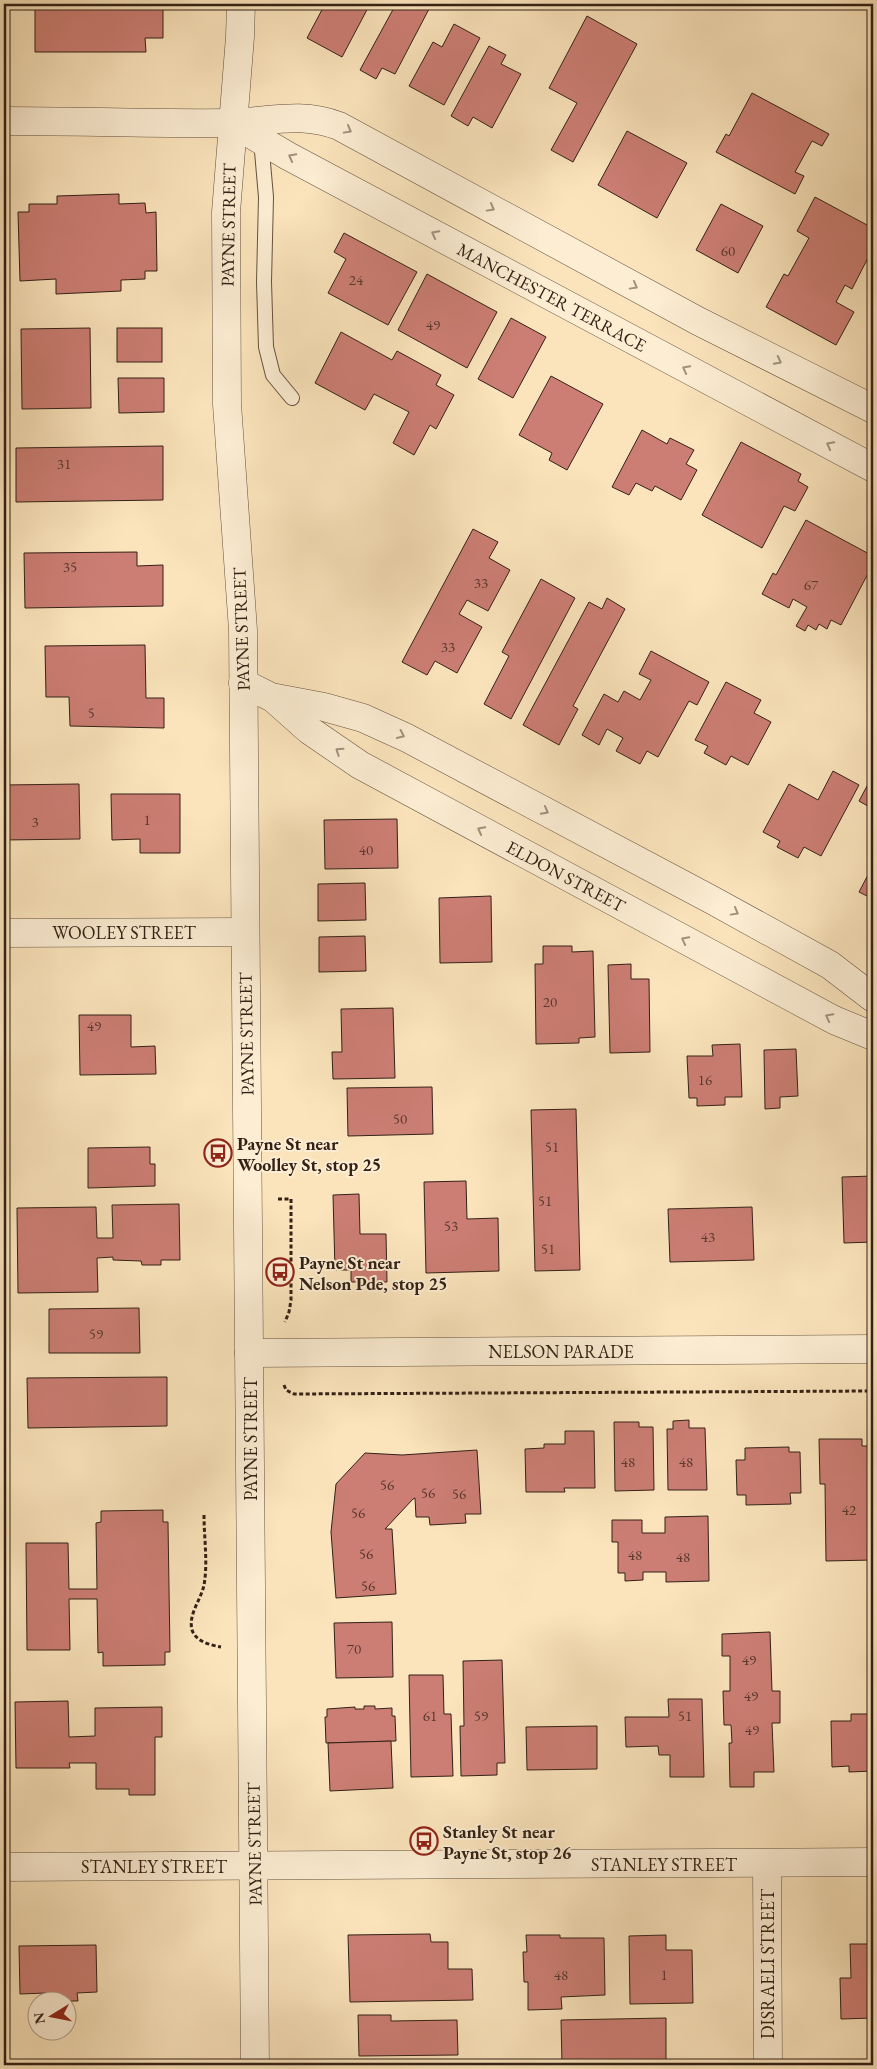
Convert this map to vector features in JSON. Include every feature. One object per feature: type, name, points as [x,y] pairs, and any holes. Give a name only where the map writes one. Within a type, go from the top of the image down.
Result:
[{"type":"street","name":"PAYNE STREET","points":[[241,4],[226,212],[227,404],[242,610],[249,1199],[255,2065]]},
{"type":"street","name":"MANCHESTER TERRACE","points":[[4,121],[232,123],[319,118],[339,126],[698,321],[873,409]]},
{"type":"street","name":"MANCHESTER TERRACE","points":[[232,123],[676,364],[873,468]]},
{"type":"street","name":"ELDON STREET","points":[[243,683],[271,697],[309,730],[360,765],[834,1020],[873,1036]]},
{"type":"street","name":"ELDON STREET","points":[[271,697],[344,712],[363,718],[407,738],[662,872],[830,965],[873,998]]},
{"type":"street","name":"WOOLEY STREET","points":[[4,933],[245,932]]},
{"type":"street","name":"NELSON PARADE","points":[[250,1353],[873,1349]]},
{"type":"street","name":"STANLEY STREET","points":[[4,1867],[873,1862]]},
{"type":"street","name":"DISRAELI STREET","points":[[767,1864],[768,2065]]},
{"type":"lane","name":"PAYNE STREET","points":[[261,139],[266,197],[264,282],[266,347],[273,375],[292,398]]},
{"type":"path","points":[[270,1199],[291,1200],[291,1300],[284,1324]]},
{"type":"path","points":[[284,1384],[286,1390],[294,1394],[873,1391]]},
{"type":"path","points":[[204,1515],[204,1584],[193,1612],[192,1631],[197,1637],[208,1644],[252,1650]]},
{"type":"building","points":[[35,4],[163,4],[163,38],[145,38],[146,52],[35,52]]},
{"type":"building","points":[[325,4],[370,4],[342,57],[307,38]]},
{"type":"building","points":[[396,4],[420,4],[429,9],[395,74],[382,68],[376,79],[360,70]]},
{"type":"building","points":[[587,16],[637,44],[573,162],[551,150],[577,103],[549,88]]},
{"type":"building","points":[[454,24],[480,38],[444,105],[409,86],[433,42],[442,47]]},
{"type":"building","points":[[489,46],[506,55],[501,64],[521,74],[492,128],[473,117],[468,126],[451,116]]},
{"type":"building","points":[[752,93],[829,134],[822,146],[812,141],[795,172],[804,176],[795,194],[716,152],[726,134],[729,136]]},
{"type":"building","points":[[627,131],[687,163],[657,218],[598,185]]},
{"type":"building","points":[[119,194],[119,204],[145,203],[146,213],[156,212],[157,271],[145,271],[145,279],[121,280],[121,291],[56,294],[56,279],[20,281],[18,212],[29,212],[29,204],[57,204],[57,196]]},
{"type":"building","points":[[815,197],[867,225],[873,218],[873,248],[852,289],[845,285],[836,302],[854,312],[836,345],[766,307],[784,274],[788,276],[809,238],[797,231]]},
{"type":"building","points":[[721,204],[763,226],[738,273],[696,250]]},
{"type":"building","points":[[344,233],[417,272],[388,325],[328,293],[346,259],[334,252]]},
{"type":"building","points":[[427,274],[497,312],[467,368],[398,330]]},
{"type":"building","points":[[511,318],[546,337],[513,398],[478,379]]},
{"type":"building","points":[[90,328],[91,408],[22,409],[21,329]]},
{"type":"building","points":[[117,328],[162,328],[162,362],[117,362]]},
{"type":"building","points":[[341,332],[392,360],[397,351],[441,375],[436,385],[454,395],[436,429],[430,425],[414,455],[393,443],[409,412],[374,394],[365,410],[315,383]]},
{"type":"building","points":[[551,376],[603,404],[567,470],[549,460],[552,453],[519,435]]},
{"type":"building","points":[[118,378],[164,378],[164,412],[119,413]]},
{"type":"building","points":[[642,430],[667,444],[670,438],[694,450],[686,464],[697,470],[681,500],[655,486],[652,491],[636,483],[629,495],[612,487]]},
{"type":"building","points":[[741,442],[801,474],[798,481],[808,487],[795,511],[784,506],[762,548],[702,515]]},
{"type":"building","points":[[163,446],[163,500],[16,502],[16,448]]},
{"type":"building","points":[[806,520],[873,556],[873,564],[841,625],[831,620],[827,629],[819,624],[816,630],[808,625],[805,631],[796,626],[807,607],[793,599],[789,608],[762,594],[773,573],[776,575]]},
{"type":"building","points":[[473,529],[498,542],[489,558],[510,570],[488,611],[467,600],[459,614],[482,627],[457,673],[435,661],[427,675],[402,662]]},
{"type":"building","points":[[137,552],[137,566],[163,565],[163,606],[25,608],[24,553]]},
{"type":"building","points":[[541,579],[575,598],[511,719],[484,704],[509,656],[502,652]]},
{"type":"building","points":[[607,598],[625,609],[573,706],[578,709],[559,745],[523,725],[589,602],[602,609]]},
{"type":"building","points":[[145,645],[146,698],[164,698],[164,728],[70,726],[69,697],[46,697],[45,646]]},
{"type":"building","points":[[651,651],[709,682],[697,705],[689,701],[658,757],[647,751],[640,764],[616,751],[623,738],[607,729],[599,745],[582,735],[604,694],[618,702],[624,691],[640,700],[651,680],[639,674]]},
{"type":"building","points":[[726,682],[761,700],[754,713],[771,722],[748,765],[731,756],[726,765],[704,753],[708,746],[695,740]]},
{"type":"building","points":[[833,771],[859,785],[821,856],[804,847],[798,858],[777,847],[780,841],[763,832],[789,784],[818,800]]},
{"type":"building","points":[[873,775],[873,809],[859,801]]},
{"type":"building","points":[[79,784],[80,839],[4,840],[4,785]]},
{"type":"building","points":[[111,794],[180,794],[180,853],[140,853],[140,839],[112,840]]},
{"type":"building","points":[[397,819],[398,868],[325,869],[324,820]]},
{"type":"building","points":[[870,871],[873,872],[873,899],[859,892]]},
{"type":"building","points":[[365,883],[366,920],[318,921],[318,884]]},
{"type":"building","points":[[491,896],[492,962],[440,963],[439,898]]},
{"type":"building","points":[[365,936],[366,971],[319,972],[319,937]]},
{"type":"building","points":[[543,946],[572,946],[572,952],[593,951],[595,1037],[579,1038],[579,1043],[536,1044],[535,964],[543,964]]},
{"type":"building","points":[[631,964],[631,979],[649,979],[650,1052],[610,1053],[608,965]]},
{"type":"building","points":[[393,1008],[395,1078],[333,1079],[332,1052],[342,1052],[341,1009]]},
{"type":"building","points":[[79,1015],[131,1015],[131,1047],[155,1046],[156,1074],[80,1075]]},
{"type":"building","points":[[740,1044],[742,1097],[725,1097],[725,1105],[697,1106],[697,1098],[689,1098],[687,1056],[713,1056],[712,1045]]},
{"type":"building","points":[[796,1049],[798,1096],[780,1097],[780,1108],[765,1109],[764,1050]]},
{"type":"building","points":[[432,1087],[433,1134],[348,1136],[347,1088]]},
{"type":"building","points":[[576,1109],[580,1270],[535,1271],[531,1110]]},
{"type":"building","points":[[150,1147],[150,1164],[155,1164],[155,1186],[88,1188],[88,1148]]},
{"type":"building","points":[[873,1176],[873,1242],[844,1243],[842,1177]]},
{"type":"building","points":[[466,1181],[467,1219],[498,1218],[499,1271],[426,1273],[424,1182]]},
{"type":"building","points":[[359,1194],[360,1234],[386,1234],[387,1282],[351,1282],[351,1270],[335,1270],[333,1195]]},
{"type":"building","points":[[179,1204],[180,1260],[161,1260],[161,1265],[142,1265],[141,1261],[113,1260],[113,1257],[97,1258],[98,1292],[18,1293],[17,1208],[96,1207],[97,1238],[113,1238],[112,1205]]},
{"type":"building","points":[[752,1207],[754,1260],[670,1262],[668,1209]]},
{"type":"building","points":[[139,1308],[140,1353],[49,1353],[49,1309]]},
{"type":"building","points":[[167,1377],[167,1426],[28,1428],[27,1378]]},
{"type":"building","points":[[689,1420],[689,1428],[705,1428],[707,1490],[668,1490],[667,1429],[673,1429],[673,1421]]},
{"type":"building","points":[[614,1422],[639,1422],[639,1427],[653,1427],[654,1490],[615,1491]]},
{"type":"building","points":[[565,1431],[594,1431],[595,1488],[564,1488],[565,1492],[526,1492],[525,1449],[544,1448],[544,1444],[565,1444]]},
{"type":"building","points":[[819,1439],[862,1439],[862,1446],[873,1446],[873,1560],[826,1561],[825,1484],[820,1484]]},
{"type":"building","points":[[789,1447],[789,1452],[800,1452],[801,1493],[790,1493],[791,1504],[746,1505],[746,1495],[737,1495],[736,1460],[745,1460],[745,1448]]},
{"type":"building","points":[[477,1450],[481,1514],[465,1514],[466,1523],[430,1525],[429,1517],[416,1517],[415,1498],[413,1499],[385,1529],[392,1529],[396,1594],[336,1598],[331,1532],[336,1484],[365,1453],[402,1455]]},
{"type":"building","points":[[163,1510],[163,1522],[168,1522],[170,1652],[165,1652],[165,1665],[103,1666],[103,1652],[98,1653],[97,1599],[69,1599],[70,1650],[27,1650],[26,1543],[68,1543],[69,1589],[97,1589],[96,1523],[101,1522],[101,1511]]},
{"type":"building","points":[[708,1516],[709,1581],[666,1582],[666,1572],[643,1572],[643,1580],[625,1581],[625,1573],[618,1573],[618,1542],[612,1542],[612,1520],[642,1520],[642,1533],[665,1533],[665,1517]]},
{"type":"building","points":[[392,1622],[393,1677],[336,1678],[334,1623]]},
{"type":"building","points":[[770,1632],[772,1691],[780,1691],[780,1723],[772,1723],[774,1772],[754,1772],[754,1787],[730,1787],[729,1743],[732,1743],[731,1725],[724,1725],[723,1691],[730,1691],[730,1656],[722,1656],[722,1634]]},
{"type":"building","points":[[502,1660],[505,1763],[497,1763],[497,1775],[461,1776],[460,1726],[464,1726],[463,1661]]},
{"type":"building","points":[[409,1675],[443,1675],[444,1714],[451,1714],[453,1776],[411,1777]]},
{"type":"building","points":[[668,1699],[702,1699],[704,1777],[670,1777],[670,1755],[659,1755],[658,1746],[626,1747],[625,1717],[669,1717]]},
{"type":"building","points":[[68,1701],[69,1737],[95,1736],[95,1708],[162,1707],[162,1737],[155,1737],[155,1795],[129,1795],[129,1789],[96,1789],[96,1763],[69,1763],[70,1768],[16,1768],[15,1702]]},
{"type":"building","points":[[364,1706],[375,1706],[375,1709],[392,1708],[392,1716],[395,1716],[396,1741],[326,1743],[325,1717],[327,1717],[327,1709],[355,1707],[355,1709],[364,1709]]},
{"type":"building","points":[[851,1714],[873,1714],[873,1771],[849,1772],[849,1766],[832,1767],[831,1721],[851,1721]]},
{"type":"building","points":[[597,1726],[597,1769],[527,1770],[526,1727]]},
{"type":"building","points":[[391,1741],[393,1788],[330,1791],[328,1743]]},
{"type":"building","points":[[430,1934],[431,1942],[448,1942],[448,1969],[472,1969],[473,2000],[350,2002],[348,1935]]},
{"type":"building","points":[[526,1935],[560,1935],[560,1938],[604,1938],[605,1995],[561,1997],[562,2009],[528,2010],[528,1982],[524,1982],[523,1952],[527,1952]]},
{"type":"building","points":[[666,1935],[666,1950],[692,1950],[693,2003],[630,2004],[629,1936]]},
{"type":"building","points":[[850,1944],[873,1944],[873,2018],[841,2019],[840,1978],[851,1978]]},
{"type":"building","points":[[96,1945],[97,1992],[28,1992],[28,1994],[20,1994],[19,1946]]},
{"type":"building","points":[[358,2015],[391,2015],[391,2021],[457,2020],[458,2055],[359,2056]]},
{"type":"building","points":[[666,2018],[666,2062],[562,2064],[561,2020]]},
{"type":"building","points":[[844,2061],[873,2061],[873,2065],[844,2065]]},
{"type":"place","name":"Payne St near Woolley St, stop 25","points":[[218,1153]]},
{"type":"place","name":"Payne St near Nelson Pde, stop 25","points":[[280,1272]]},
{"type":"place","name":"Stanley St near Payne St, stop 26","points":[[424,1841]]}]
